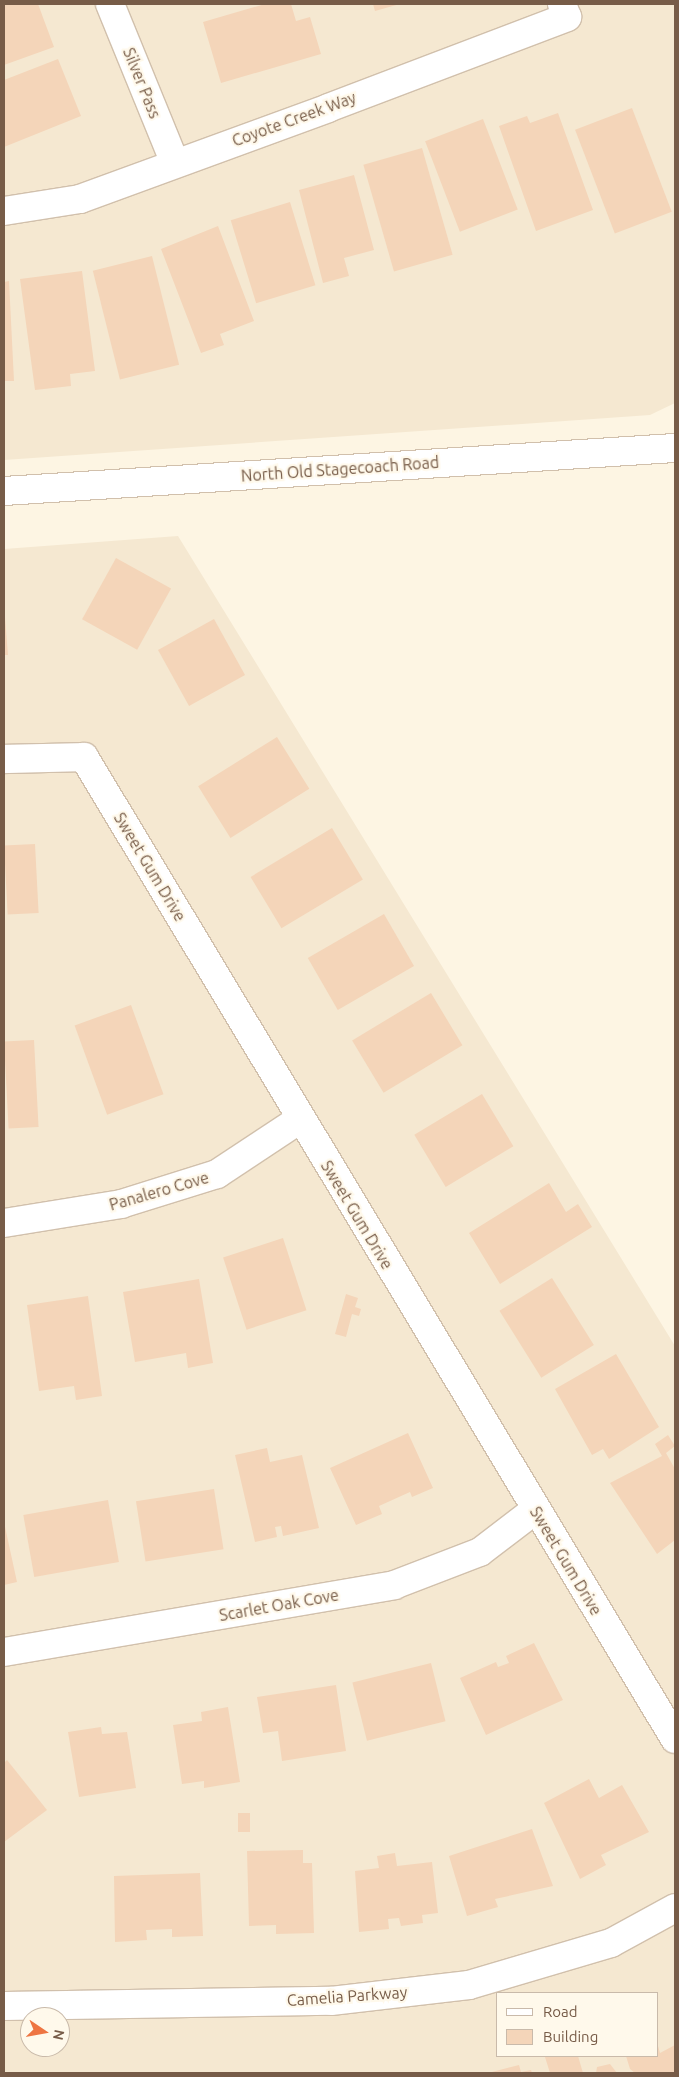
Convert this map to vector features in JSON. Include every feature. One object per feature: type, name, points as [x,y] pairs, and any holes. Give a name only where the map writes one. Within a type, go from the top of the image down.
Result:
[{"type":"street","name":"Silver Pass","points":[[110,4],[174,161]]},
{"type":"street","name":"Coyote Creek Way","points":[[4,211],[80,199],[174,161],[567,17],[562,4]]},
{"type":"street","name":"North Old Stagecoach Road","points":[[4,491],[675,448]]},
{"type":"street","name":"Sweet Gum Drive","points":[[4,759],[84,756],[535,1510],[675,1739]]},
{"type":"street","name":"Panalero Cove","points":[[4,1223],[121,1204],[217,1174],[300,1119]]},
{"type":"street","name":"Scarlet Oak Cove","points":[[4,1652],[394,1585],[480,1552],[535,1510]]},
{"type":"street","name":"Camelia Parkway","points":[[4,2006],[331,2000],[469,1986],[611,1943],[675,1908]]},
{"type":"shaded area","points":[[4,4],[675,4],[675,403],[650,415],[4,460]]},
{"type":"shaded area","points":[[178,536],[675,1346],[675,2073],[4,2073],[4,549]]},
{"type":"building","points":[[4,4],[38,4],[54,47],[4,65]]},
{"type":"building","points":[[265,4],[291,4],[296,21],[310,17],[321,54],[221,83],[203,22]]},
{"type":"building","points":[[373,4],[400,4],[375,11]]},
{"type":"building","points":[[58,59],[81,116],[4,147],[4,80]]},
{"type":"building","points":[[632,108],[672,212],[615,233],[575,130]]},
{"type":"building","points":[[558,113],[593,210],[536,231],[499,126],[527,116],[530,123]]},
{"type":"building","points":[[483,119],[518,210],[460,232],[425,141]]},
{"type":"building","points":[[422,148],[453,255],[394,272],[363,165]]},
{"type":"building","points":[[354,175],[374,250],[344,258],[349,276],[323,283],[299,190]]},
{"type":"building","points":[[290,202],[315,285],[256,303],[231,220]]},
{"type":"building","points":[[218,226],[254,321],[220,334],[224,345],[201,353],[161,249]]},
{"type":"building","points":[[152,256],[179,365],[120,379],[93,271]]},
{"type":"building","points":[[82,271],[95,371],[70,374],[71,386],[35,390],[20,279]]},
{"type":"building","points":[[9,281],[14,381],[4,381],[4,282]]},
{"type":"building","points":[[116,558],[171,589],[137,650],[82,619]]},
{"type":"building","points":[[4,605],[8,655],[4,655]]},
{"type":"building","points":[[214,619],[245,675],[189,706],[158,650]]},
{"type":"building","points":[[277,737],[309,789],[230,838],[198,786]]},
{"type":"building","points":[[332,828],[363,879],[281,928],[251,877]]},
{"type":"building","points":[[35,844],[39,913],[8,915],[4,846]]},
{"type":"building","points":[[384,914],[414,966],[338,1010],[308,958]]},
{"type":"building","points":[[431,993],[462,1045],[384,1093],[352,1040]]},
{"type":"building","points":[[131,1005],[163,1094],[107,1115],[75,1026]]},
{"type":"building","points":[[34,1040],[39,1127],[9,1128],[4,1042]]},
{"type":"building","points":[[482,1094],[513,1146],[446,1187],[414,1135]]},
{"type":"building","points":[[549,1183],[566,1212],[578,1204],[592,1227],[500,1284],[469,1233]]},
{"type":"building","points":[[283,1238],[306,1310],[247,1330],[223,1257]]},
{"type":"building","points":[[552,1278],[594,1345],[541,1378],[499,1311]]},
{"type":"building","points":[[199,1279],[213,1363],[188,1368],[186,1353],[135,1362],[123,1292]]},
{"type":"building","points":[[346,1294],[358,1298],[355,1307],[361,1309],[359,1316],[352,1314],[346,1337],[335,1334]]},
{"type":"building","points":[[88,1296],[102,1396],[76,1400],[74,1386],[39,1391],[27,1305]]},
{"type":"building","points":[[616,1354],[659,1427],[609,1459],[603,1449],[592,1455],[555,1389]]},
{"type":"building","points":[[408,1433],[433,1488],[412,1497],[410,1492],[379,1506],[382,1514],[356,1525],[330,1468]]},
{"type":"building","points":[[668,1435],[675,1446],[666,1453],[675,1469],[675,1540],[657,1554],[610,1483],[662,1456],[655,1444]]},
{"type":"building","points":[[267,1448],[270,1462],[302,1455],[319,1528],[283,1536],[281,1526],[275,1527],[277,1537],[255,1542],[235,1455]]},
{"type":"building","points":[[214,1489],[224,1549],[146,1562],[136,1501]]},
{"type":"building","points":[[108,1500],[119,1562],[34,1577],[23,1515]]},
{"type":"building","points":[[4,1522],[17,1582],[4,1585]]},
{"type":"building","points":[[534,1643],[563,1700],[486,1735],[460,1678],[496,1662],[498,1667],[509,1663],[506,1656]]},
{"type":"building","points":[[431,1663],[446,1721],[367,1741],[352,1683]]},
{"type":"building","points":[[336,1685],[346,1751],[282,1761],[278,1731],[263,1733],[257,1697]]},
{"type":"building","points":[[228,1707],[240,1782],[204,1788],[204,1781],[182,1784],[173,1725],[202,1721],[201,1712]]},
{"type":"building","points":[[101,1727],[102,1734],[127,1732],[136,1788],[79,1797],[68,1732]]},
{"type":"building","points":[[7,1760],[47,1810],[4,1842],[4,1763]]},
{"type":"building","points":[[589,1779],[599,1798],[622,1785],[649,1832],[601,1855],[606,1865],[580,1879],[544,1803]]},
{"type":"building","points":[[238,1813],[250,1813],[250,1832],[238,1832]]},
{"type":"building","points":[[532,1829],[553,1886],[495,1899],[498,1907],[467,1916],[449,1856]]},
{"type":"building","points":[[303,1850],[303,1863],[312,1863],[314,1933],[276,1934],[276,1925],[249,1926],[247,1851]]},
{"type":"building","points":[[395,1853],[397,1866],[432,1862],[438,1913],[422,1915],[423,1923],[401,1926],[399,1918],[388,1919],[389,1929],[359,1932],[355,1871],[379,1868],[377,1856]]},
{"type":"building","points":[[200,1873],[203,1936],[172,1937],[172,1929],[146,1930],[147,1940],[115,1942],[114,1876]]},
{"type":"building","points":[[675,2045],[675,2073],[635,2073],[630,2069],[626,2057],[659,2057],[659,2050],[660,2053]]},
{"type":"building","points":[[545,2057],[578,2057],[583,2073],[550,2073]]},
{"type":"building","points":[[610,2064],[617,2073],[596,2073],[597,2067]]},
{"type":"building","points":[[519,2065],[521,2072],[531,2070],[532,2073],[488,2073]]}]
